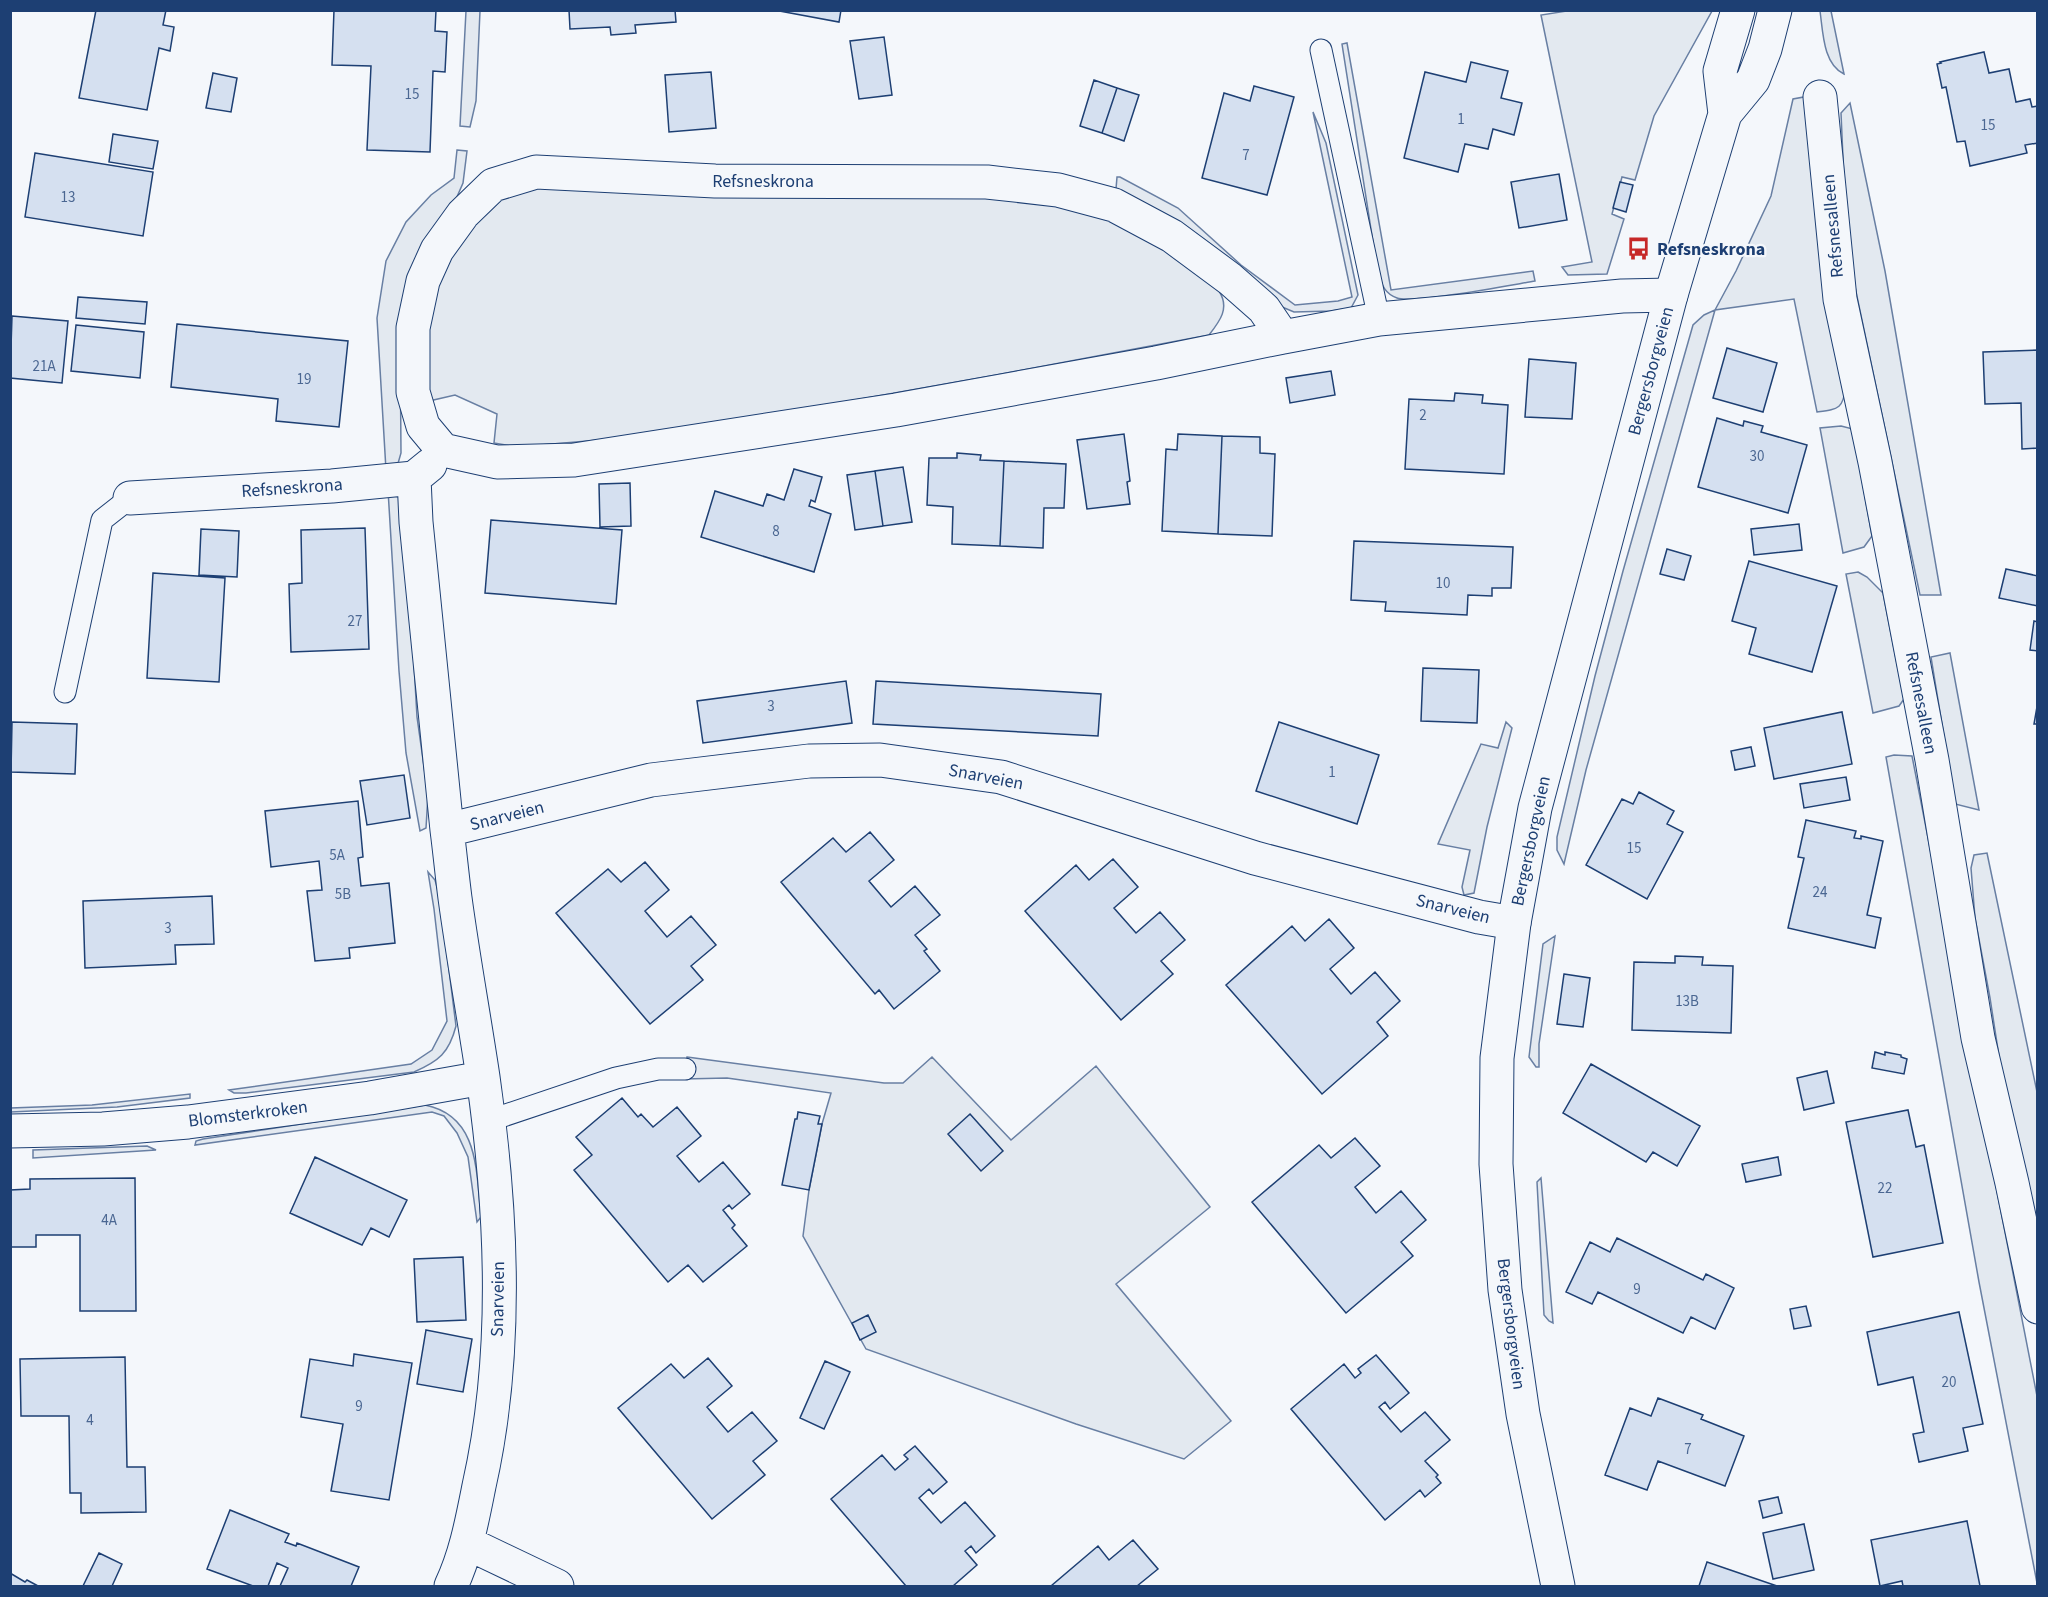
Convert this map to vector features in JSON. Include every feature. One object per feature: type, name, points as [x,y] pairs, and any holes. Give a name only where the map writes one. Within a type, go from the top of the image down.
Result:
[{"type":"street","name":"Bergersborgveien","points":[[1725,114],[1720,71],[1738,10]]},
{"type":"street","name":"Bergersborgveien","points":[[1558,1587],[1523,1414],[1505,1290],[1496,1164],[1497,1058],[1514,923],[1535,808],[1671,296],[1725,114],[1753,80],[1766,49],[1775,10]]},
{"type":"street","name":"Refsnesalleen","points":[[1820,98],[1840,299],[1875,462],[1932,760],[1978,1038],[2012,1183],[2037,1307]]},
{"type":"street","name":"Refsneskrona","points":[[443,450],[423,426],[413,392],[413,328],[423,280],[437,250],[463,214],[493,185],[536,172],[715,181],[987,182],[1058,190],[1114,205],[1172,236],[1230,279],[1264,309],[1283,337]]},
{"type":"street","points":[[414,478],[425,470],[443,450],[497,462],[574,460],[896,410],[1156,363],[1379,319],[1601,298],[1671,296]]},
{"type":"street","name":"Snarveien","points":[[414,478],[416,522],[454,895],[483,1078],[498,1237],[499,1316],[495,1391],[486,1456],[467,1543],[451,1587]]},
{"type":"street","name":"Refsneskrona","points":[[130,498],[332,486],[414,478]]},
{"type":"street","name":"Snarveien","points":[[447,830],[651,780],[809,761],[880,759],[1000,777],[1255,858],[1479,917],[1514,923]]},
{"type":"street","name":"Blomsterkroken","points":[[10,1131],[104,1129],[188,1122],[370,1098],[483,1078]]},
{"type":"street","points":[[467,1543],[558,1587]]},
{"type":"lane","points":[[1321,50],[1379,319]]},
{"type":"lane","points":[[65,692],[102,520],[130,498]]},
{"type":"lane","points":[[488,1121],[616,1078],[658,1069],[685,1070]]},
{"type":"shaded area","points":[[1573,10],[1712,11],[1654,116],[1635,180],[1622,177],[1612,214],[1624,219],[1607,274],[1568,275],[1562,267],[1592,262],[1541,15]]},
{"type":"shaded area","points":[[466,11],[480,11],[476,101],[470,127],[460,126]]},
{"type":"shaded area","points":[[1820,11],[1831,11],[1844,74],[1837,69],[1828,55],[1823,38]]},
{"type":"shaded area","points":[[1347,43],[1391,290],[1533,271],[1535,281],[1422,298],[1397,298],[1387,292],[1378,274],[1342,44]]},
{"type":"shaded area","points":[[1804,97],[1846,386],[1841,404],[1835,409],[1817,412],[1794,299],[1715,310],[1771,196],[1793,99]]},
{"type":"shaded area","points":[[1850,103],[1885,271],[1941,595],[1920,595],[1847,249],[1841,113]]},
{"type":"shaded area","points":[[1313,112],[1326,143],[1358,295],[1351,308],[1294,312],[1275,304],[1116,189],[1117,177],[1120,177],[1178,208],[1241,265],[1295,305],[1338,301],[1352,297]]},
{"type":"shaded area","points":[[457,150],[467,151],[463,183],[400,327],[401,453],[397,467],[386,470],[377,318],[386,261],[406,222],[431,195],[454,178]]},
{"type":"shaded area","points":[[538,188],[1047,199],[1105,215],[1158,244],[1219,291],[1224,309],[1209,335],[996,375],[743,420],[611,439],[517,447],[494,443],[497,414],[455,395],[429,401],[423,371],[435,274],[475,219],[501,199]]},
{"type":"shaded area","points":[[1715,310],[1586,770],[1564,864],[1557,850],[1557,837],[1595,676],[1623,571],[1693,325],[1704,315]]},
{"type":"shaded area","points":[[1841,426],[1853,429],[1872,536],[1864,547],[1843,553],[1820,428]]},
{"type":"shaded area","points":[[388,490],[400,491],[407,542],[417,717],[428,795],[426,828],[420,831],[406,753]]},
{"type":"shaded area","points":[[1858,572],[1867,577],[1883,593],[1904,699],[1899,706],[1873,713],[1846,574]]},
{"type":"shaded area","points":[[1950,653],[1979,810],[1955,804],[1931,657]]},
{"type":"shaded area","points":[[1506,722],[1512,728],[1487,827],[1474,893],[1464,895],[1462,887],[1470,850],[1438,844],[1481,744],[1498,748]]},
{"type":"shaded area","points":[[1912,756],[2037,1396],[2037,1583],[1979,1282],[1886,757]]},
{"type":"shaded area","points":[[1987,853],[2037,1092],[2037,1247],[2003,1082],[1975,918],[1971,868],[1974,855]]},
{"type":"shaded area","points":[[428,872],[435,880],[440,898],[456,1026],[450,1043],[442,1055],[414,1072],[246,1093],[234,1093],[229,1090],[411,1064],[432,1050],[447,1021]]},
{"type":"shaded area","points":[[1555,936],[1539,1044],[1539,1067],[1536,1067],[1529,1057],[1543,944]]},
{"type":"shaded area","points":[[687,1057],[884,1083],[903,1083],[932,1057],[1011,1140],[1096,1066],[1210,1207],[1116,1284],[1231,1421],[1184,1459],[1076,1424],[866,1349],[803,1236],[809,1190],[822,1124],[831,1093],[727,1078],[684,1079]]},
{"type":"shaded area","points":[[190,1094],[190,1098],[117,1107],[11,1112],[11,1108],[92,1105]]},
{"type":"shaded area","points":[[425,1105],[443,1111],[456,1121],[466,1134],[476,1165],[481,1217],[477,1222],[468,1157],[457,1133],[444,1116],[432,1112],[195,1145],[196,1141],[203,1139]]},
{"type":"shaded area","points":[[147,1146],[156,1150],[33,1158],[33,1150]]},
{"type":"shaded area","points":[[1541,1178],[1553,1323],[1544,1315],[1537,1182]]},
{"type":"building","points":[[96,10],[166,10],[163,25],[174,27],[170,51],[159,48],[147,110],[79,98]]},
{"type":"building","points":[[334,10],[436,10],[435,31],[447,32],[445,72],[433,71],[430,152],[367,150],[371,66],[332,65]]},
{"type":"building","points":[[569,10],[675,10],[676,22],[635,25],[636,33],[611,35],[610,27],[570,29]]},
{"type":"building","points":[[774,10],[841,10],[839,22]]},
{"type":"building","points":[[884,37],[892,95],[859,99],[850,41]]},
{"type":"building","points":[[1984,52],[1989,73],[2009,69],[2016,102],[2030,99],[2032,107],[2038,106],[2038,143],[2025,145],[2027,153],[1970,166],[1965,141],[1957,142],[1946,87],[1942,88],[1937,64]]},
{"type":"building","points":[[1471,62],[1508,71],[1501,98],[1522,103],[1514,135],[1493,129],[1488,149],[1465,144],[1458,172],[1404,158],[1425,72],[1466,82]]},
{"type":"building","points":[[711,72],[716,128],[669,132],[665,75]]},
{"type":"building","points":[[213,73],[237,78],[231,112],[206,108]]},
{"type":"building","points":[[1094,80],[1117,88],[1102,133],[1080,126]]},
{"type":"building","points":[[1254,86],[1294,97],[1267,195],[1202,178],[1224,93],[1250,101]]},
{"type":"building","points":[[1117,88],[1139,95],[1124,141],[1102,133]]},
{"type":"building","points":[[113,134],[158,141],[153,169],[109,162]]},
{"type":"building","points":[[35,153],[153,172],[143,236],[25,217]]},
{"type":"building","points":[[1559,174],[1567,220],[1519,228],[1511,182]]},
{"type":"building","points":[[1620,182],[1633,185],[1626,212],[1613,208]]},
{"type":"building","points":[[78,297],[147,302],[145,324],[76,318]]},
{"type":"building","points":[[12,316],[68,321],[62,383],[10,378]]},
{"type":"building","points":[[177,324],[348,341],[339,427],[276,421],[278,399],[171,387]]},
{"type":"building","points":[[76,325],[144,332],[140,378],[71,371]]},
{"type":"building","points":[[1727,348],[1777,363],[1763,412],[1713,398]]},
{"type":"building","points":[[2038,350],[2038,448],[2022,449],[2021,403],[1985,404],[1983,352]]},
{"type":"building","points":[[1529,359],[1576,363],[1572,419],[1525,417]]},
{"type":"building","points":[[1331,371],[1335,395],[1290,403],[1286,378]]},
{"type":"building","points":[[1455,393],[1483,395],[1482,403],[1508,405],[1504,474],[1405,469],[1409,399],[1454,401]]},
{"type":"building","points":[[1717,418],[1743,426],[1744,421],[1763,426],[1761,432],[1807,445],[1788,513],[1698,487]]},
{"type":"building","points":[[1124,434],[1130,481],[1127,482],[1130,504],[1087,509],[1077,440]]},
{"type":"building","points":[[1178,434],[1222,436],[1218,534],[1162,531],[1166,449],[1177,450]]},
{"type":"building","points":[[1222,436],[1260,437],[1260,453],[1275,454],[1272,536],[1218,534]]},
{"type":"building","points":[[957,453],[981,455],[980,460],[1004,461],[1000,546],[952,544],[953,507],[927,505],[929,458],[957,458]]},
{"type":"building","points":[[1004,461],[1066,464],[1064,508],[1044,508],[1043,548],[1000,546]]},
{"type":"building","points":[[903,467],[912,522],[883,526],[875,471]]},
{"type":"building","points":[[794,469],[822,477],[815,502],[811,500],[809,506],[831,514],[814,572],[701,537],[715,491],[763,506],[767,494],[784,500]]},
{"type":"building","points":[[875,471],[883,526],[855,530],[847,475]]},
{"type":"building","points":[[630,483],[631,526],[600,527],[599,484]]},
{"type":"building","points":[[491,520],[622,530],[616,604],[485,593]]},
{"type":"building","points":[[1799,524],[1802,550],[1754,555],[1751,529]]},
{"type":"building","points":[[365,528],[369,649],[291,652],[289,584],[302,583],[301,530]]},
{"type":"building","points":[[201,529],[239,531],[237,577],[199,575]]},
{"type":"building","points":[[1354,541],[1513,547],[1511,588],[1492,588],[1492,596],[1468,595],[1467,615],[1385,611],[1386,602],[1351,600]]},
{"type":"building","points":[[1667,549],[1691,556],[1684,580],[1660,574]]},
{"type":"building","points":[[1749,561],[1837,586],[1812,672],[1749,654],[1756,628],[1732,621]]},
{"type":"building","points":[[2006,569],[2038,576],[2038,606],[1999,598]]},
{"type":"building","points":[[153,573],[225,578],[219,682],[147,678]]},
{"type":"building","points":[[2034,621],[2038,622],[2038,651],[2030,650]]},
{"type":"building","points":[[1423,668],[1479,670],[1477,723],[1421,721]]},
{"type":"building","points":[[846,681],[852,723],[703,743],[697,701]]},
{"type":"building","points":[[876,681],[1101,694],[1098,736],[873,724]]},
{"type":"building","points":[[2038,701],[2038,724],[2034,724]]},
{"type":"building","points":[[1842,712],[1852,764],[1774,779],[1764,728]]},
{"type":"building","points":[[12,722],[77,724],[75,774],[11,772]]},
{"type":"building","points":[[1279,722],[1379,755],[1357,824],[1256,791]]},
{"type":"building","points":[[1751,747],[1755,766],[1735,770],[1731,751]]},
{"type":"building","points":[[404,775],[410,818],[367,825],[360,781]]},
{"type":"building","points":[[1846,777],[1850,800],[1804,808],[1800,784]]},
{"type":"building","points":[[1639,792],[1674,811],[1667,824],[1683,832],[1647,899],[1586,865],[1622,799],[1633,804]]},
{"type":"building","points":[[358,801],[363,857],[358,858],[361,886],[389,883],[395,943],[349,948],[350,958],[315,961],[307,891],[322,890],[319,861],[271,867],[265,811]]},
{"type":"building","points":[[1806,820],[1856,831],[1854,838],[1861,839],[1861,836],[1883,841],[1867,915],[1881,918],[1875,948],[1788,928],[1804,858],[1798,857]]},
{"type":"building","points":[[870,832],[894,860],[869,881],[891,907],[915,886],[940,915],[915,935],[927,949],[924,951],[940,971],[894,1009],[879,990],[875,994],[781,882],[833,838],[846,852]]},
{"type":"building","points":[[1113,859],[1138,887],[1114,908],[1136,933],[1160,912],[1185,940],[1161,961],[1173,974],[1121,1020],[1025,911],[1076,865],[1089,880]]},
{"type":"building","points":[[645,862],[669,890],[645,911],[667,937],[691,916],[716,945],[691,966],[703,980],[650,1024],[556,913],[608,869],[621,882]]},
{"type":"building","points":[[212,896],[214,944],[175,945],[176,964],[85,968],[83,901]]},
{"type":"building","points":[[1329,919],[1354,948],[1330,969],[1351,994],[1375,972],[1400,1001],[1377,1022],[1388,1036],[1322,1094],[1226,985],[1292,926],[1305,941]]},
{"type":"building","points":[[1675,956],[1703,957],[1702,965],[1733,966],[1731,1033],[1632,1030],[1634,962],[1675,963]]},
{"type":"building","points":[[1564,974],[1590,978],[1583,1027],[1557,1024]]},
{"type":"building","points":[[1875,1052],[1885,1055],[1885,1052],[1901,1055],[1907,1059],[1904,1074],[1872,1068]]},
{"type":"building","points":[[1591,1064],[1700,1126],[1677,1166],[1653,1152],[1646,1162],[1563,1113]]},
{"type":"building","points":[[1827,1071],[1834,1103],[1804,1110],[1797,1078]]},
{"type":"building","points":[[622,1098],[638,1117],[641,1114],[653,1127],[677,1107],[701,1136],[677,1156],[699,1182],[723,1162],[750,1194],[732,1209],[729,1205],[723,1210],[735,1225],[732,1228],[747,1246],[703,1282],[688,1265],[668,1282],[574,1170],[592,1155],[576,1137]]},
{"type":"building","points":[[1908,1110],[1916,1147],[1924,1145],[1943,1243],[1873,1257],[1846,1122]]},
{"type":"building","points":[[798,1112],[820,1116],[818,1124],[822,1124],[809,1190],[782,1185]]},
{"type":"building","points":[[970,1114],[1003,1151],[981,1171],[948,1134]]},
{"type":"building","points":[[1355,1138],[1380,1166],[1355,1187],[1376,1213],[1401,1191],[1426,1220],[1401,1242],[1413,1256],[1346,1313],[1252,1202],[1319,1145],[1331,1158]]},
{"type":"building","points":[[315,1157],[407,1200],[389,1237],[371,1228],[362,1245],[290,1213]]},
{"type":"building","points":[[1778,1157],[1781,1175],[1746,1182],[1742,1164]]},
{"type":"building","points":[[135,1178],[136,1311],[80,1311],[80,1235],[36,1235],[36,1247],[10,1247],[10,1190],[30,1189],[30,1179]]},
{"type":"building","points":[[1617,1238],[1703,1280],[1706,1274],[1734,1288],[1715,1329],[1691,1317],[1683,1333],[1598,1292],[1592,1304],[1566,1292],[1590,1242],[1610,1252]]},
{"type":"building","points":[[463,1257],[466,1320],[417,1322],[414,1259]]},
{"type":"building","points":[[1806,1306],[1811,1326],[1794,1329],[1790,1309]]},
{"type":"building","points":[[1959,1312],[1983,1424],[1963,1428],[1968,1451],[1919,1462],[1913,1434],[1924,1432],[1913,1377],[1878,1385],[1867,1332]]},
{"type":"building","points":[[868,1315],[876,1332],[860,1340],[852,1323]]},
{"type":"building","points":[[426,1330],[472,1339],[463,1392],[417,1384]]},
{"type":"building","points":[[354,1354],[412,1363],[389,1500],[331,1491],[343,1424],[301,1417],[310,1359],[353,1366]]},
{"type":"building","points":[[1376,1355],[1409,1393],[1390,1409],[1385,1402],[1379,1407],[1401,1432],[1425,1412],[1450,1440],[1425,1461],[1438,1475],[1436,1477],[1441,1483],[1425,1497],[1420,1490],[1385,1520],[1291,1409],[1344,1364],[1355,1378],[1361,1373],[1358,1369]]},
{"type":"building","points":[[125,1357],[127,1467],[145,1467],[146,1512],[81,1513],[81,1493],[70,1493],[69,1416],[21,1416],[20,1359]]},
{"type":"building","points":[[708,1358],[732,1386],[707,1407],[728,1432],[752,1412],[777,1441],[753,1461],[765,1475],[712,1519],[618,1408],[671,1364],[684,1378]]},
{"type":"building","points":[[825,1361],[850,1372],[824,1429],[800,1418]]},
{"type":"building","points":[[1658,1398],[1703,1415],[1701,1419],[1744,1436],[1725,1486],[1658,1461],[1647,1490],[1605,1475],[1630,1408],[1651,1416]]},
{"type":"building","points":[[915,1446],[947,1482],[933,1494],[929,1489],[919,1498],[941,1523],[965,1502],[995,1536],[976,1553],[971,1546],[965,1551],[977,1565],[953,1586],[906,1586],[831,1499],[882,1455],[895,1470],[908,1459],[904,1455]]},
{"type":"building","points":[[1778,1497],[1782,1513],[1763,1518],[1759,1501]]},
{"type":"building","points":[[230,1510],[289,1534],[285,1542],[296,1546],[297,1543],[359,1567],[351,1586],[280,1586],[288,1568],[277,1563],[268,1586],[253,1586],[207,1569]]},
{"type":"building","points":[[1967,1521],[1980,1586],[1903,1586],[1902,1581],[1880,1586],[1871,1540]]},
{"type":"building","points":[[1804,1524],[1814,1570],[1773,1579],[1763,1533]]},
{"type":"building","points":[[1133,1540],[1158,1569],[1137,1586],[1051,1586],[1098,1546],[1109,1560]]},
{"type":"building","points":[[99,1553],[122,1564],[112,1586],[83,1586]]},
{"type":"building","points":[[1707,1562],[1777,1586],[1699,1586]]},
{"type":"building","points":[[10,1573],[25,1582],[27,1580],[38,1586],[10,1586]]},
{"type":"place","name":"Refsneskrona","points":[[1639,249]]}]
